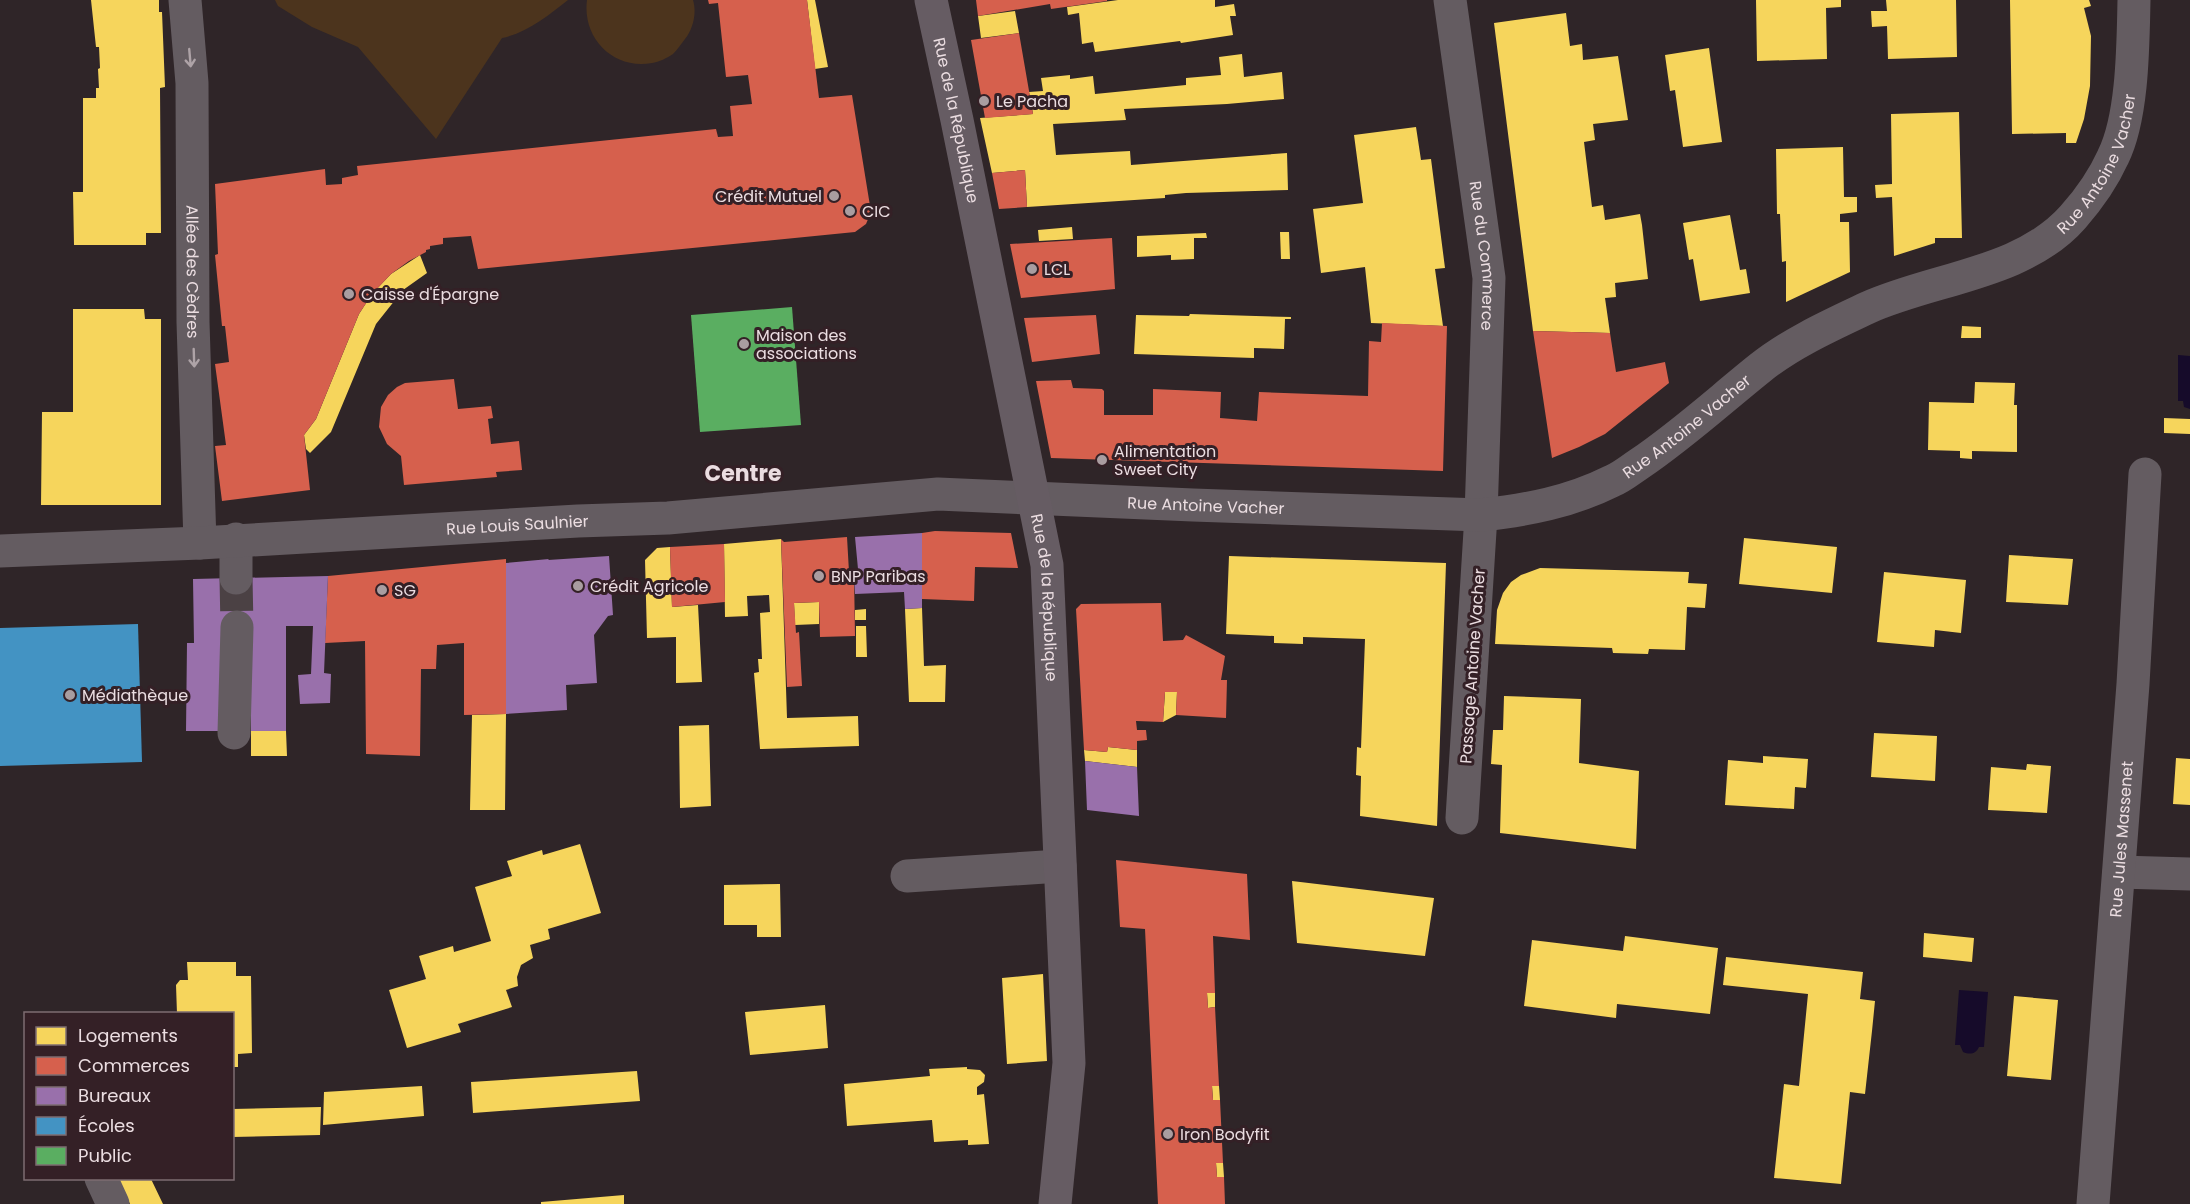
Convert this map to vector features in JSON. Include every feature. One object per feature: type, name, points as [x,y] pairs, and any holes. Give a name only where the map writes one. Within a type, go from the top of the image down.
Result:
[{"type":"main road","name":"Rue de la République","points":[[931,0],[1047,565],[1069,1063],[1055,1204]]},
{"type":"street","name":"Allée des Cèdres","points":[[185,0],[192,83],[193,322],[200,543]]},
{"type":"street","name":"Rue du Commerce","points":[[1450,0],[1489,278],[1481,515]]},
{"type":"street","name":"Rue Antoine Vacher","points":[[1033,498],[1481,515],[1523,510],[1565,500],[1614,481],[1656,453],[1763,366],[1814,334],[1869,307],[1993,268],[2039,245],[2071,219],[2096,189],[2114,156],[2124,125],[2134,0]]},
{"type":"street","name":"Rue Jules Massenet","points":[[2093,1204],[2133,684],[2145,474]]},
{"type":"street","name":"Rue Louis Saulnier","points":[[0,551],[200,543],[236,539],[668,518],[938,494],[1033,498]]},
{"type":"street","name":"Passage Antoine Vacher","points":[[1462,818],[1481,515]]},
{"type":"street","points":[[236,539],[236,578]]},
{"type":"street","points":[[234,733],[237,627]]},
{"type":"street","points":[[907,876],[1060,866]]},
{"type":"street","points":[[2119,872],[2190,874]]},
{"type":"street","points":[[101,1180],[113,1204]]},
{"type":"shaded area","points":[[275,0],[568,0],[529,28],[502,38],[436,139],[358,47],[312,27],[278,6]]},
{"type":"shaded area","points":[[587,0],[693,0],[694,21],[688,35],[673,54],[660,61],[638,64],[613,56],[595,38],[587,14]]},
{"type":"shaded area","points":[[2178,355],[2190,356],[2190,409],[2184,407],[2183,401],[2178,401]]},
{"type":"shaded area","points":[[1959,990],[1988,992],[1984,1047],[1979,1047],[1972,1053],[1963,1052],[1960,1045],[1955,1045]]},
{"type":"building: Logements","points":[[91,0],[159,0],[159,12],[162,12],[165,87],[160,88],[161,233],[146,233],[146,245],[74,245],[73,192],[83,192],[83,98],[96,98],[96,88],[99,88],[99,47],[96,47]]},
{"type":"building: Logements","points":[[807,0],[815,0],[828,67],[815,69]]},
{"type":"building: Logements","points":[[1118,0],[1215,0],[1215,7],[1234,4],[1236,16],[1230,16],[1233,35],[1095,52],[1093,42],[1082,44],[1079,13],[1068,15],[1067,7]]},
{"type":"building: Logements","points":[[1756,0],[1841,0],[1841,7],[1826,8],[1827,59],[1757,61]]},
{"type":"building: Logements","points":[[1886,0],[1956,0],[1957,57],[1888,59],[1887,26],[1872,27],[1871,11],[1887,11]]},
{"type":"building: Logements","points":[[2010,0],[2089,0],[2091,6],[2084,8],[2091,36],[2090,86],[2084,119],[2076,143],[2066,143],[2066,133],[2012,134]]},
{"type":"building: Logements","points":[[1015,11],[1019,33],[981,38],[978,16]]},
{"type":"building: Logements","points":[[1566,13],[1570,46],[1582,44],[1583,60],[1618,56],[1628,120],[1593,124],[1595,140],[1584,142],[1592,207],[1603,205],[1605,220],[1640,214],[1642,225],[1648,279],[1615,283],[1616,297],[1605,298],[1610,333],[1533,331],[1494,23]]},
{"type":"building: Logements","points":[[1709,48],[1722,142],[1683,147],[1675,90],[1670,91],[1665,55]]},
{"type":"building: Logements","points":[[1242,54],[1244,77],[1282,72],[1284,99],[1124,109],[1126,120],[1053,124],[1056,155],[1130,151],[1131,165],[1287,153],[1288,190],[1186,193],[1165,195],[1165,198],[1027,207],[1025,170],[992,173],[980,118],[1033,114],[1029,92],[1043,91],[1041,78],[1070,75],[1070,79],[1093,76],[1095,94],[1186,85],[1186,78],[1221,75],[1219,57]]},
{"type":"building: Logements","points":[[1959,112],[1962,238],[1935,238],[1935,243],[1894,256],[1892,197],[1876,198],[1875,185],[1892,184],[1891,114]]},
{"type":"building: Logements","points":[[1416,127],[1421,160],[1431,159],[1445,268],[1435,269],[1443,326],[1371,323],[1365,267],[1321,273],[1313,209],[1363,203],[1354,135]]},
{"type":"building: Logements","points":[[1843,147],[1844,197],[1857,197],[1857,212],[1840,214],[1840,222],[1849,222],[1850,272],[1786,302],[1786,261],[1782,262],[1780,214],[1777,214],[1776,149]]},
{"type":"building: Logements","points":[[1730,215],[1740,270],[1746,269],[1750,293],[1700,301],[1693,259],[1689,260],[1683,223]]},
{"type":"building: Logements","points":[[1072,227],[1073,239],[1039,241],[1038,230]]},
{"type":"building: Logements","points":[[1280,232],[1289,232],[1290,259],[1281,259]]},
{"type":"building: Logements","points":[[1206,233],[1207,238],[1194,238],[1194,259],[1171,260],[1171,255],[1137,257],[1137,236]]},
{"type":"building: Logements","points":[[420,255],[427,273],[403,290],[376,324],[331,432],[310,453],[306,449],[304,435],[316,419],[359,314],[372,294],[391,274]]},
{"type":"building: Logements","points":[[73,309],[144,309],[145,319],[161,319],[161,505],[41,505],[42,412],[73,412]]},
{"type":"building: Logements","points":[[1190,314],[1291,317],[1291,319],[1285,319],[1284,349],[1254,348],[1254,358],[1134,354],[1136,315],[1189,316]]},
{"type":"building: Logements","points":[[1962,326],[1981,327],[1981,338],[1961,338]]},
{"type":"building: Logements","points":[[1975,382],[2015,383],[2017,452],[1972,451],[1972,459],[1960,458],[1960,451],[1928,450],[1929,402],[1974,403]]},
{"type":"building: Logements","points":[[2164,418],[2190,419],[2190,434],[2164,433]]},
{"type":"building: Logements","points":[[1744,538],[1837,547],[1832,593],[1739,584]]},
{"type":"building: Logements","points":[[781,539],[787,718],[858,716],[859,746],[760,749],[754,673],[759,672],[758,659],[762,659],[760,613],[770,612],[769,595],[747,596],[748,616],[725,617],[724,544]]},
{"type":"building: Logements","points":[[670,547],[672,607],[698,605],[702,682],[676,683],[676,637],[647,638],[645,560],[657,548]]},
{"type":"building: Logements","points":[[2009,555],[2073,559],[2068,605],[2006,602]]},
{"type":"building: Logements","points":[[1229,556],[1446,563],[1437,826],[1360,816],[1361,776],[1356,775],[1357,747],[1361,748],[1365,639],[1303,637],[1303,644],[1274,643],[1274,636],[1226,634]]},
{"type":"building: Logements","points":[[1540,568],[1689,572],[1688,583],[1707,584],[1705,608],[1687,607],[1685,650],[1649,649],[1648,654],[1613,653],[1612,648],[1495,644],[1497,610],[1503,593],[1511,582],[1521,575]]},
{"type":"building: Logements","points":[[1884,572],[1966,580],[1961,633],[1935,630],[1934,647],[1877,642]]},
{"type":"building: Logements","points":[[819,602],[819,624],[795,625],[794,603]]},
{"type":"building: Logements","points":[[922,608],[924,666],[946,665],[945,702],[909,702],[905,609]]},
{"type":"building: Logements","points":[[866,609],[866,620],[855,620],[855,610]]},
{"type":"building: Logements","points":[[856,626],[866,626],[867,657],[856,657]]},
{"type":"building: Logements","points":[[1165,692],[1177,692],[1176,715],[1163,722]]},
{"type":"building: Logements","points":[[1504,696],[1581,699],[1579,763],[1639,771],[1636,849],[1500,833],[1502,765],[1491,764],[1493,730],[1503,730]]},
{"type":"building: Logements","points":[[506,714],[505,810],[470,810],[472,715]]},
{"type":"building: Logements","points":[[709,725],[711,806],[680,808],[679,726]]},
{"type":"building: Logements","points":[[251,731],[286,731],[287,756],[251,756]]},
{"type":"building: Logements","points":[[1874,733],[1937,736],[1935,781],[1871,777]]},
{"type":"building: Logements","points":[[1108,747],[1137,750],[1137,767],[1085,761],[1084,750],[1107,752]]},
{"type":"building: Logements","points":[[1763,756],[1808,759],[1806,788],[1795,787],[1794,809],[1725,805],[1728,760],[1763,763]]},
{"type":"building: Logements","points":[[2176,758],[2190,759],[2190,805],[2173,804]]},
{"type":"building: Logements","points":[[2027,764],[2051,766],[2047,813],[1988,810],[1991,767],[2026,770]]},
{"type":"building: Logements","points":[[580,844],[601,913],[548,929],[550,939],[530,945],[533,958],[521,965],[517,977],[518,986],[506,990],[512,1007],[458,1024],[461,1032],[407,1048],[389,990],[426,979],[419,956],[453,946],[454,952],[491,941],[475,887],[512,876],[507,861],[542,850],[543,855]]},
{"type":"building: Logements","points":[[1292,881],[1434,898],[1425,956],[1297,943]]},
{"type":"building: Logements","points":[[780,884],[781,937],[757,937],[757,925],[724,925],[724,885]]},
{"type":"building: Logements","points":[[1924,933],[1974,938],[1972,962],[1923,957]]},
{"type":"building: Logements","points":[[1625,936],[1718,948],[1710,1014],[1617,1004],[1616,1018],[1524,1006],[1532,940],[1623,951]]},
{"type":"building: Logements","points":[[1726,957],[1863,972],[1860,999],[1875,1001],[1872,1031],[1865,1094],[1850,1092],[1841,1184],[1774,1178],[1784,1084],[1799,1086],[1808,994],[1723,985]]},
{"type":"building: Logements","points":[[187,962],[236,962],[236,976],[251,976],[252,1053],[238,1054],[238,1067],[234,1067],[234,1012],[177,1012],[176,985],[180,980],[188,980]]},
{"type":"building: Logements","points":[[1043,974],[1047,1061],[1007,1064],[1002,978]]},
{"type":"building: Logements","points":[[1207,993],[1215,993],[1215,1007],[1208,1008]]},
{"type":"building: Logements","points":[[2014,996],[2058,1000],[2051,1080],[2007,1076]]},
{"type":"building: Logements","points":[[825,1005],[828,1048],[750,1055],[745,1012]]},
{"type":"building: Logements","points":[[967,1067],[967,1069],[980,1070],[985,1075],[984,1082],[977,1087],[977,1095],[984,1094],[989,1144],[968,1145],[968,1140],[934,1142],[932,1120],[847,1126],[844,1084],[930,1076],[929,1069]]},
{"type":"building: Logements","points":[[637,1071],[640,1101],[473,1113],[471,1082]]},
{"type":"building: Logements","points":[[422,1086],[424,1116],[323,1125],[324,1092]]},
{"type":"building: Logements","points":[[1212,1086],[1219,1086],[1220,1100],[1213,1100]]},
{"type":"building: Logements","points":[[321,1107],[320,1135],[234,1137],[234,1109]]},
{"type":"building: Logements","points":[[1216,1163],[1223,1163],[1224,1177],[1217,1177]]},
{"type":"building: Logements","points":[[118,1180],[151,1180],[163,1204],[130,1204]]},
{"type":"building: Logements","points":[[624,1195],[624,1204],[541,1204],[541,1202]]},
{"type":"building: Commerces","points":[[708,0],[807,0],[819,98],[852,95],[871,212],[866,224],[855,232],[478,269],[471,236],[443,238],[443,244],[430,246],[426,252],[391,274],[372,294],[359,314],[316,419],[304,435],[310,490],[222,501],[215,446],[226,445],[215,364],[229,362],[225,326],[222,326],[215,255],[218,254],[215,184],[325,169],[326,185],[342,184],[342,178],[358,175],[357,166],[716,129],[718,137],[733,136],[730,106],[752,104],[748,75],[726,77],[718,3],[709,4]]},
{"type":"building: Commerces","points":[[976,0],[1107,1],[1051,9],[1050,4],[978,16]]},
{"type":"building: Commerces","points":[[1019,33],[1033,114],[985,118],[971,40]]},
{"type":"building: Commerces","points":[[1025,170],[1027,207],[999,209],[992,173]]},
{"type":"building: Commerces","points":[[1112,238],[1115,289],[1021,298],[1010,244]]},
{"type":"building: Commerces","points":[[1096,315],[1100,354],[1032,362],[1024,318]]},
{"type":"building: Commerces","points":[[1382,323],[1447,326],[1443,471],[1051,458],[1036,381],[1071,380],[1073,388],[1102,389],[1104,391],[1104,415],[1153,415],[1153,389],[1221,392],[1220,418],[1257,421],[1259,392],[1368,396],[1369,341],[1381,342]]},
{"type":"building: Commerces","points":[[1533,331],[1610,333],[1616,372],[1665,362],[1669,383],[1605,434],[1552,458]]},
{"type":"building: Commerces","points":[[454,379],[458,409],[491,406],[493,418],[488,419],[491,444],[519,441],[522,470],[496,472],[497,477],[404,485],[401,456],[387,444],[379,427],[381,407],[388,395],[405,383]]},
{"type":"building: Commerces","points":[[935,531],[1011,533],[1018,568],[975,567],[974,601],[922,599],[922,533]]},
{"type":"building: Commerces","points":[[847,537],[849,572],[854,574],[855,636],[820,637],[819,602],[794,603],[796,633],[799,632],[802,686],[787,687],[781,539],[784,542]]},
{"type":"building: Commerces","points":[[724,544],[725,602],[672,607],[670,547]]},
{"type":"building: Commerces","points":[[506,559],[506,714],[464,715],[464,643],[437,645],[436,669],[421,669],[420,756],[366,754],[365,641],[325,643],[328,576]]},
{"type":"building: Commerces","points":[[1161,603],[1163,641],[1183,640],[1186,635],[1225,656],[1221,680],[1227,680],[1226,718],[1176,715],[1177,692],[1165,692],[1163,722],[1136,721],[1137,730],[1146,730],[1147,740],[1137,741],[1137,750],[1108,747],[1107,752],[1084,750],[1076,609],[1081,604]]},
{"type":"building: Commerces","points":[[1116,860],[1247,874],[1250,940],[1213,936],[1215,993],[1207,993],[1208,1008],[1215,1007],[1219,1086],[1212,1086],[1213,1100],[1220,1100],[1223,1163],[1216,1163],[1217,1177],[1224,1177],[1225,1204],[1158,1204],[1145,929],[1120,927]]},
{"type":"building: Bureaux","points":[[922,533],[922,608],[905,609],[904,592],[855,594],[854,574],[858,569],[855,537]]},
{"type":"building: Bureaux","points":[[609,556],[613,615],[608,616],[594,635],[597,683],[566,685],[567,710],[506,714],[506,563]]},
{"type":"building: Bureaux","points":[[328,576],[324,673],[331,674],[330,703],[300,704],[298,675],[311,674],[313,626],[286,626],[286,731],[251,731],[251,627],[226,731],[186,731],[187,643],[194,643],[193,579]]},
{"type":"building: Bureaux","points":[[1085,761],[1137,767],[1139,816],[1087,810]]},
{"type":"building: Écoles","name":"Médiathèque","points":[[138,624],[142,762],[0,766],[0,628]]},
{"type":"building: Public","name":"Maison des associations","points":[[792,307],[801,425],[700,432],[691,315]]},
{"type":"tunnel","points":[[236,578],[237,627]]},
{"type":"place","name":"Le Pacha","points":[[984,101]]},
{"type":"place","name":"Crédit Mutuel","points":[[834,196]]},
{"type":"place","name":"CIC","points":[[850,211]]},
{"type":"place","name":"LCL","points":[[1032,269]]},
{"type":"place","name":"Caisse d'Épargne","points":[[349,294]]},
{"type":"place","name":"Maison des associations","points":[[744,344]]},
{"type":"place","name":"Alimentation Sweet City","points":[[1102,460]]},
{"type":"place","name":"BNP Paribas","points":[[819,576]]},
{"type":"place","name":"Crédit Agricole","points":[[578,586]]},
{"type":"place","name":"SG","points":[[382,590]]},
{"type":"place","name":"Médiathèque","points":[[70,695]]},
{"type":"place","name":"Iron Bodyfit","points":[[1168,1134]]},
{"type":"district","name":"Centre","points":[[743,473]]}]
